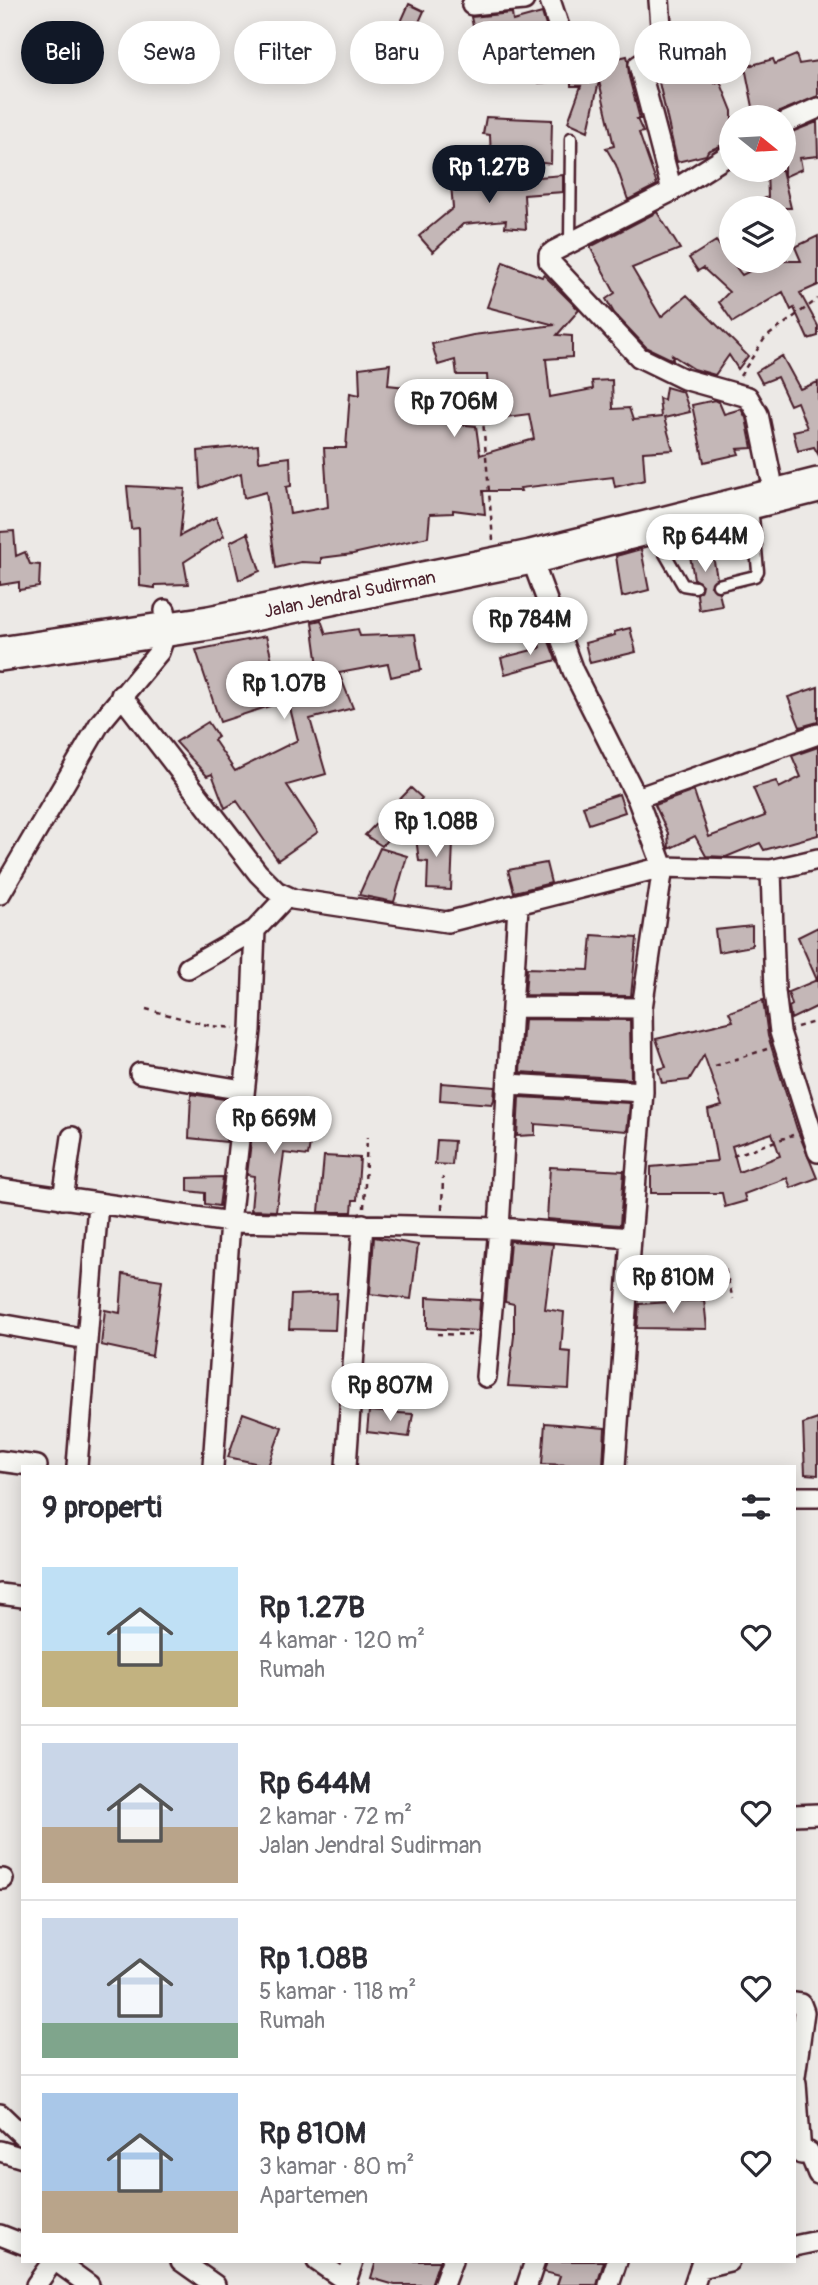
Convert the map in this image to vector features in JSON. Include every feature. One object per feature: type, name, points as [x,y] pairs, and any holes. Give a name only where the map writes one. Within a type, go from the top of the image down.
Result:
[{"type":"highway","name":"Jalan Jendral Sudirman","points":[[208,614],[493,543],[762,490],[815,484]]},
{"type":"highway","name":"Jalan Jendral Sudirman","points":[[0,654],[165,621],[531,557],[650,528],[762,490]]},
{"type":"highway","name":"Jalan Jendral Sudirman","points":[[0,631],[165,621]]},
{"type":"street","points":[[472,5],[524,0]]},
{"type":"street","points":[[550,0],[557,21]]},
{"type":"street","points":[[659,0],[663,51],[639,65],[671,191]]},
{"type":"street","points":[[796,118],[818,108]]},
{"type":"street","points":[[719,161],[671,191],[549,254],[549,261],[624,343],[657,368],[696,384],[741,393],[753,403],[762,490]]},
{"type":"street","points":[[531,557],[573,671],[636,797],[663,866],[642,1008],[643,1092],[615,1465]]},
{"type":"street","points":[[0,894],[100,723],[121,695],[153,661],[165,621]]},
{"type":"street","points":[[121,695],[258,873],[286,897],[433,922],[460,921],[663,866],[771,870],[818,859]]},
{"type":"street","points":[[636,797],[818,734]]},
{"type":"street","points":[[771,870],[775,991],[782,1038],[818,1152]]},
{"type":"street","points":[[188,968],[255,930],[286,897]]},
{"type":"street","points":[[486,1377],[509,1084],[518,906]]},
{"type":"street","points":[[213,1465],[230,1222],[251,1030],[255,930]]},
{"type":"street","points":[[514,1007],[642,1008]]},
{"type":"street","points":[[140,1073],[243,1090]]},
{"type":"street","points":[[509,1084],[643,1092]]},
{"type":"street","points":[[63,1199],[72,1137]]},
{"type":"street","points":[[0,1189],[230,1222],[499,1228],[631,1238]]},
{"type":"street","points":[[77,1465],[99,1204]]},
{"type":"street","points":[[346,1465],[363,1224]]},
{"type":"street","points":[[0,1324],[87,1339]]},
{"type":"street","points":[[0,1461],[30,1465]]},
{"type":"street","points":[[796,1497],[818,1497]]},
{"type":"street","points":[[0,1594],[21,1597]]},
{"type":"street","points":[[796,1815],[818,1814]]},
{"type":"street","points":[[796,2003],[801,2004],[804,2012],[809,2061],[796,2081]]},
{"type":"street","points":[[796,2089],[806,2153],[818,2174]]},
{"type":"street","points":[[0,2114],[21,2134]]},
{"type":"street","points":[[0,2151],[21,2157]]},
{"type":"street","points":[[0,2235],[21,2243]]},
{"type":"street","points":[[796,2246],[818,2241]]},
{"type":"street","points":[[36,2285],[53,2263]]},
{"type":"street","points":[[58,2263],[89,2285]]},
{"type":"street","points":[[184,2263],[215,2285]]},
{"type":"street","points":[[320,2263],[346,2283],[352,2263]]},
{"type":"street","points":[[443,2285],[451,2263]]},
{"type":"street","points":[[527,2285],[534,2263]]},
{"type":"street","points":[[609,2285],[616,2263]]},
{"type":"street","points":[[699,2271],[723,2263]]},
{"type":"lane","points":[[570,242],[571,138]]},
{"type":"lane","points":[[718,585],[755,576],[758,571],[762,490]]},
{"type":"lane","points":[[650,528],[683,585],[695,587]]},
{"type":"path","points":[[730,391],[765,338],[818,299]]},
{"type":"path","points":[[481,396],[493,543]]},
{"type":"path","points":[[146,1009],[211,1026],[251,1030]]},
{"type":"path","points":[[715,1066],[818,1021]]},
{"type":"path","points":[[733,1156],[810,1128]]},
{"type":"path","points":[[363,1224],[367,1137]]},
{"type":"path","points":[[441,1226],[443,1177]]},
{"type":"path","points":[[629,1260],[725,1269],[733,1299]]},
{"type":"path","points":[[437,1334],[488,1335]]},
{"type":"building","points":[[409,4],[424,11],[420,21],[401,21]]},
{"type":"building","points":[[512,13],[513,21],[472,21],[471,17]]},
{"type":"building","points":[[542,13],[544,21],[513,21]]},
{"type":"building","points":[[796,55],[799,64],[818,61],[818,96],[796,105],[753,105],[748,84],[751,84],[751,65],[773,59],[775,64]]},
{"type":"building","points":[[627,56],[629,77],[640,119],[637,119],[643,132],[639,133],[657,185],[628,200],[616,165],[606,148],[614,146],[600,84],[620,84],[620,58]]},
{"type":"building","points":[[598,84],[588,131],[568,122],[581,86],[571,86]]},
{"type":"building","points":[[659,84],[721,84],[730,105],[719,105],[719,146],[708,151],[706,155],[677,162]]},
{"type":"building","points":[[486,117],[552,120],[551,164],[491,157],[490,135],[483,134]]},
{"type":"building","points":[[817,122],[818,156],[800,158],[802,169],[796,172],[796,130]]},
{"type":"building","points":[[563,175],[563,192],[524,195],[526,229],[505,227],[506,220],[463,224],[433,252],[419,236],[453,208],[451,184]]},
{"type":"building","points":[[767,182],[785,182],[788,196],[768,196]]},
{"type":"building","points":[[657,212],[680,249],[632,268],[661,317],[687,295],[748,356],[738,369],[729,355],[715,375],[694,369],[672,355],[673,360],[646,347],[614,313],[606,299],[615,293],[590,247]]},
{"type":"building","points":[[818,236],[818,285],[800,293],[818,326],[818,336],[808,339],[794,308],[791,310],[783,292],[733,322],[719,302],[729,292],[703,268],[698,271],[689,258],[716,241],[719,245],[719,273],[796,273],[796,261],[801,261],[796,247]]},
{"type":"building","points":[[503,262],[542,277],[544,275],[579,310],[557,335],[572,336],[572,357],[546,359],[550,397],[593,389],[592,381],[612,380],[613,409],[629,408],[633,420],[661,417],[659,398],[664,400],[666,387],[683,392],[690,412],[664,418],[673,450],[643,452],[645,480],[615,487],[613,477],[520,488],[521,491],[483,491],[485,514],[453,510],[453,513],[430,514],[428,537],[353,554],[321,558],[321,563],[301,562],[276,568],[266,492],[244,498],[241,473],[200,488],[198,451],[258,445],[259,461],[290,457],[291,486],[286,487],[290,514],[328,507],[324,448],[346,448],[350,393],[360,395],[359,368],[390,364],[388,385],[406,387],[406,393],[446,397],[446,423],[476,426],[480,455],[534,439],[529,414],[490,419],[487,375],[457,375],[455,360],[438,365],[432,344],[473,335],[555,325],[487,307]]},
{"type":"building","points":[[782,356],[800,389],[818,382],[818,454],[814,447],[798,451],[793,431],[807,428],[797,402],[790,405],[777,377],[762,383],[756,372]]},
{"type":"building","points":[[715,400],[719,402],[724,414],[741,409],[746,418],[752,448],[737,449],[739,454],[704,462],[692,405]]},
{"type":"building","points":[[127,486],[185,489],[180,536],[216,517],[224,536],[184,562],[188,584],[155,585],[155,588],[140,586],[139,528],[131,529]]},
{"type":"building","points":[[14,531],[16,556],[25,552],[30,564],[40,565],[39,587],[19,590],[19,582],[0,585],[0,532]]},
{"type":"building","points":[[248,533],[260,571],[239,580],[230,542]]},
{"type":"building","points":[[710,540],[717,578],[711,586],[719,592],[722,606],[699,610],[697,594],[702,585],[694,579],[688,544]]},
{"type":"building","points":[[641,549],[649,590],[622,597],[616,556]]},
{"type":"building","points":[[321,620],[326,634],[358,629],[360,636],[415,634],[421,670],[391,677],[388,664],[339,673],[353,708],[310,719],[326,774],[287,785],[318,832],[278,860],[237,801],[225,808],[212,774],[207,776],[176,742],[208,722],[218,737],[214,740],[235,771],[298,740],[288,700],[220,722],[196,650],[266,636],[279,688],[319,673],[312,622]]},
{"type":"building","points":[[630,628],[636,652],[590,663],[585,643]]},
{"type":"building","points":[[545,631],[556,660],[505,674],[501,658],[540,648],[537,633]]},
{"type":"building","points":[[818,687],[818,722],[800,727],[788,697]]},
{"type":"building","points":[[818,747],[818,835],[764,850],[760,843],[726,857],[706,856],[695,836],[669,849],[668,833],[655,805],[694,791],[709,837],[765,816],[753,788],[776,781],[779,788],[801,777],[792,756]]},
{"type":"building","points":[[411,788],[422,798],[382,846],[365,835]]},
{"type":"building","points":[[619,794],[625,812],[589,824],[583,806]]},
{"type":"building","points":[[436,829],[439,842],[453,842],[451,890],[427,889],[428,862],[419,861],[415,830]]},
{"type":"building","points":[[380,848],[407,856],[394,902],[359,895]]},
{"type":"building","points":[[546,863],[551,883],[514,892],[508,870]]},
{"type":"building","points":[[752,926],[752,946],[718,952],[715,930]]},
{"type":"building","points":[[818,927],[818,1006],[791,1019],[789,1007],[792,1005],[788,992],[817,980],[798,937]]},
{"type":"building","points":[[592,935],[637,938],[631,996],[525,995],[527,968],[589,970]]},
{"type":"building","points":[[763,1000],[768,1036],[797,1129],[817,1178],[791,1188],[787,1178],[744,1194],[746,1201],[725,1207],[722,1193],[651,1193],[651,1167],[717,1161],[708,1110],[722,1106],[704,1055],[689,1080],[662,1083],[658,1069],[666,1067],[656,1039],[733,1021],[729,1012]],"holes":[[[772,1133],[780,1156],[739,1172],[732,1146]]]},
{"type":"building","points":[[524,1019],[630,1020],[631,1079],[520,1072]]},
{"type":"building","points":[[441,1083],[495,1087],[494,1100],[492,1104],[440,1100]]},
{"type":"building","points":[[191,1094],[231,1100],[226,1142],[189,1138]]},
{"type":"building","points":[[519,1097],[630,1103],[627,1131],[535,1124],[535,1135],[517,1136]]},
{"type":"building","points":[[254,1118],[314,1121],[308,1156],[284,1153],[276,1211],[251,1210],[254,1176],[247,1175]]},
{"type":"building","points":[[437,1140],[454,1141],[452,1165],[435,1164]]},
{"type":"building","points":[[324,1156],[360,1158],[357,1200],[353,1200],[352,1212],[319,1212]]},
{"type":"building","points":[[550,1167],[624,1171],[620,1225],[547,1219]]},
{"type":"building","points":[[223,1177],[219,1206],[205,1204],[205,1193],[188,1191],[188,1178]]},
{"type":"building","points":[[374,1237],[418,1245],[411,1299],[370,1294]]},
{"type":"building","points":[[510,1241],[553,1244],[545,1309],[564,1312],[561,1351],[571,1352],[569,1389],[508,1386],[514,1336],[514,1304],[505,1302]]},
{"type":"building","points":[[123,1274],[162,1280],[152,1356],[101,1345],[105,1310],[120,1313]]},
{"type":"building","points":[[337,1293],[335,1330],[289,1329],[291,1295]]},
{"type":"building","points":[[427,1297],[480,1300],[478,1331],[427,1328]]},
{"type":"building","points":[[704,1300],[707,1329],[637,1328],[639,1304]]},
{"type":"building","points":[[369,1411],[413,1414],[409,1437],[367,1432]]},
{"type":"building","points":[[243,1413],[282,1427],[268,1465],[228,1457]]},
{"type":"building","points":[[818,1419],[818,1475],[805,1474],[803,1424]]},
{"type":"building","points":[[545,1423],[605,1428],[603,1465],[542,1464]]},
{"type":"building","points":[[375,2263],[438,2263],[431,2285],[395,2285],[371,2278]]},
{"type":"building","points":[[546,2263],[603,2263],[597,2285],[557,2285],[560,2276],[544,2272]]}]
